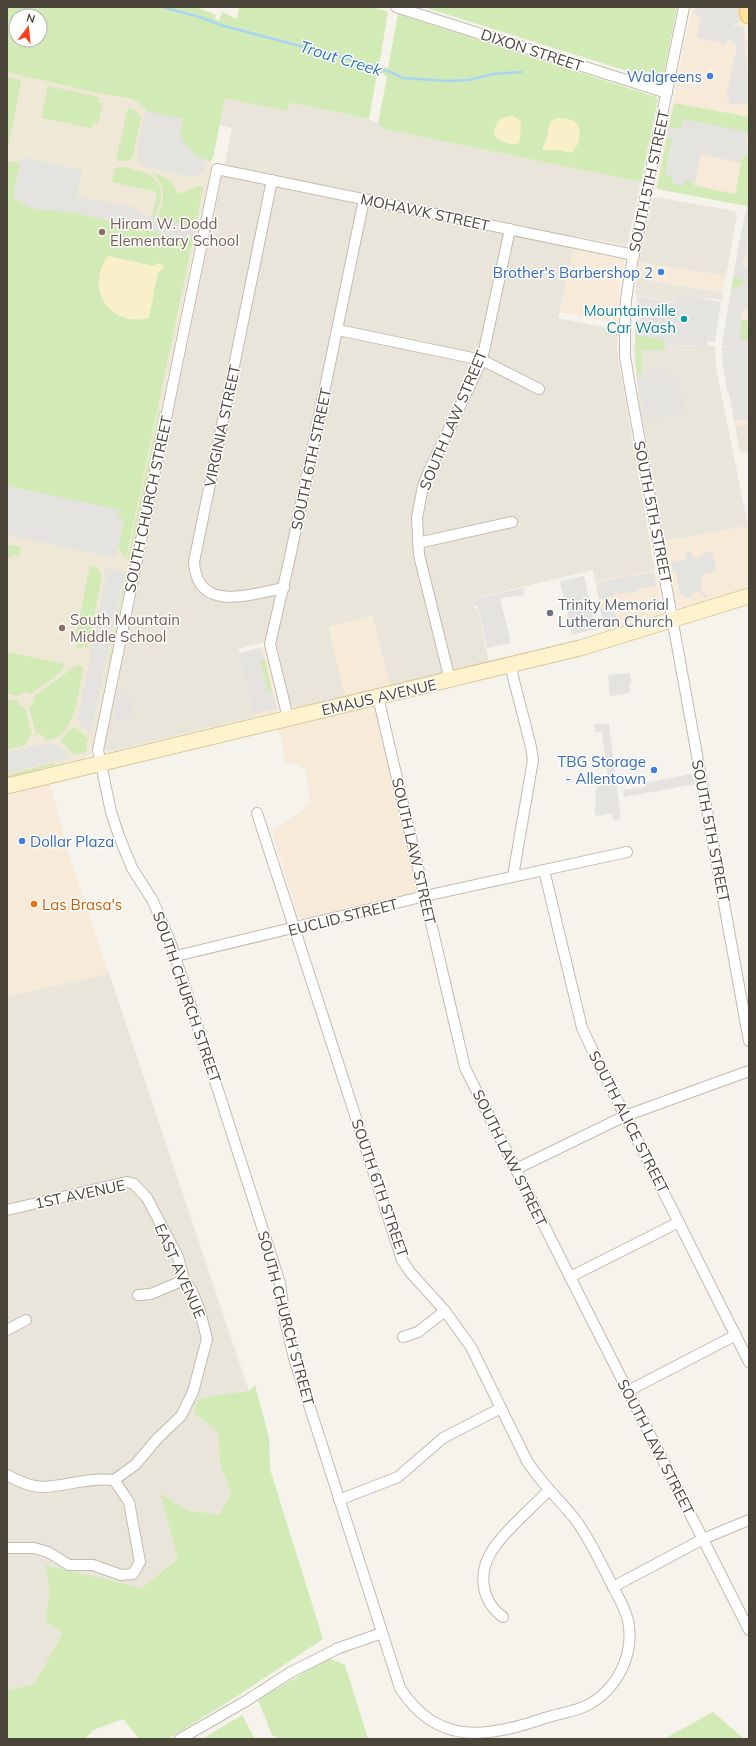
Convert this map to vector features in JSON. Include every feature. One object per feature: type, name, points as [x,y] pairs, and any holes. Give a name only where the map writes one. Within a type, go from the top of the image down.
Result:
[{"type":"main road","points":[[748,7],[749,14]]},
{"type":"main road","name":"EMAUS AVENUE","points":[[7,786],[580,648],[749,596]]},
{"type":"street","name":"DIXON STREET","points":[[396,7],[667,93]]},
{"type":"street","name":"SOUTH 5TH STREET","points":[[684,7],[626,300],[625,356],[749,1041]]},
{"type":"street","name":"MOHAWK STREET","points":[[217,169],[634,255]]},
{"type":"street","name":"SOUTH CHURCH STREET","points":[[217,169],[100,736],[98,750],[111,812],[132,868],[155,907],[176,956],[280,1283],[285,1320],[294,1358],[400,1688],[415,1709],[430,1722],[448,1731],[462,1735],[491,1734],[581,1708],[598,1699],[607,1691],[622,1672],[629,1645],[629,1630],[624,1607],[613,1587]]},
{"type":"street","name":"VIRGINIA STREET","points":[[272,180],[194,562],[195,570],[202,586],[216,595],[234,597],[284,588]]},
{"type":"street","name":"SOUTH 6TH STREET","points":[[288,718],[270,644],[284,588],[364,199]]},
{"type":"street","name":"SOUTH LAW STREET","points":[[450,680],[418,555],[417,518],[419,502],[429,470],[482,360],[510,229]]},
{"type":"street","points":[[338,330],[482,360],[539,389]]},
{"type":"street","points":[[418,543],[512,522]]},
{"type":"street","points":[[510,665],[533,760],[513,876]]},
{"type":"street","name":"SOUTH LAW STREET","points":[[378,697],[466,1068],[570,1278],[749,1630]]},
{"type":"street","name":"SOUTH 6TH STREET","points":[[257,813],[402,1260],[410,1272],[445,1311],[471,1347],[527,1461],[535,1474],[575,1519],[588,1538],[613,1587]]},
{"type":"street","name":"EUCLID STREET","points":[[176,956],[425,896],[627,852]]},
{"type":"street","name":"SOUTH ALICE STREET","points":[[544,870],[582,1028],[749,1362]]},
{"type":"street","points":[[516,1169],[625,1116],[749,1071]]},
{"type":"street","name":"1ST AVENUE","points":[[7,1210],[127,1182],[134,1184],[147,1198]]},
{"type":"street","name":"EAST AVENUE","points":[[114,1480],[135,1465],[157,1439],[181,1416],[193,1392],[207,1339],[200,1311],[192,1291],[184,1280],[178,1257],[147,1198]]},
{"type":"street","points":[[570,1278],[679,1222]]},
{"type":"street","points":[[138,1295],[151,1294],[184,1280]]},
{"type":"street","points":[[403,1337],[418,1332],[445,1311]]},
{"type":"street","points":[[7,1330],[26,1320]]},
{"type":"street","points":[[628,1391],[736,1335]]},
{"type":"street","points":[[339,1500],[398,1477],[443,1438],[501,1408]]},
{"type":"street","points":[[7,1476],[23,1484],[42,1487],[102,1478],[114,1480],[129,1502],[140,1562],[134,1574],[121,1575],[93,1565],[69,1565],[48,1552],[40,1550],[22,1547],[7,1548]]},
{"type":"street","points":[[503,1617],[490,1606],[486,1597],[484,1588],[486,1563],[496,1544],[549,1490]]},
{"type":"street","points":[[613,1587],[702,1539],[749,1520]]},
{"type":"street","points":[[180,1739],[246,1701],[291,1672],[336,1650],[382,1633]]},
{"type":"shaded area","points":[[692,7],[741,7],[749,52],[749,424],[735,427],[723,365],[722,349],[741,233],[747,206],[655,188]]},
{"type":"shaded area","points":[[695,7],[737,7],[740,22],[734,23],[734,26],[743,27],[749,79],[749,104],[729,104],[730,100],[726,97],[737,47],[729,38],[727,38],[726,44],[697,38],[701,16],[694,14]]},
{"type":"shaded area","points":[[7,45],[8,48],[20,48],[225,97],[91,753],[85,758],[7,778]]},
{"type":"shaded area","points":[[225,97],[287,111],[289,104],[293,103],[369,119],[378,123],[384,129],[641,182],[627,246],[577,236],[558,318],[613,329],[618,332],[617,346],[620,369],[655,571],[595,581],[593,570],[472,599],[475,609],[478,609],[489,662],[390,685],[372,615],[329,627],[345,696],[295,708],[290,706],[277,645],[266,642],[238,649],[255,717],[107,752],[104,749],[232,128],[220,125]]},
{"type":"shaded area","points":[[145,111],[183,119],[180,133],[185,144],[197,157],[205,160],[203,172],[199,173],[196,178],[141,164],[137,151]]},
{"type":"shaded area","points":[[683,119],[747,132],[745,142],[749,143],[749,154],[743,154],[741,163],[701,154],[695,183],[685,180],[684,186],[672,183],[672,176],[665,175],[672,140],[678,140],[667,137],[669,127],[680,129]]},
{"type":"shaded area","points":[[21,157],[82,170],[77,196],[138,208],[137,213],[195,228],[194,235],[180,238],[72,212],[34,209],[33,207],[26,206],[21,201],[13,199]]},
{"type":"shaded area","points":[[655,197],[735,211],[737,214],[726,276],[639,262],[652,200]]},
{"type":"shaded area","points":[[749,207],[749,243],[747,243],[746,247],[747,258],[744,257],[743,265],[749,266],[749,281],[733,277],[741,233],[747,208]]},
{"type":"shaded area","points":[[574,248],[625,260],[619,286],[617,319],[615,323],[560,312]]},
{"type":"shaded area","points":[[639,262],[726,276],[723,293],[637,278]]},
{"type":"shaded area","points":[[637,278],[723,293],[722,300],[707,298],[674,302],[635,295]]},
{"type":"shaded area","points":[[742,281],[749,282],[749,307],[743,309],[740,336],[742,340],[749,341],[749,419],[734,421],[723,365],[722,347],[729,347],[722,345],[731,291],[735,291],[732,290],[733,287],[740,288]]},
{"type":"shaded area","points":[[678,295],[721,302],[715,342],[708,341],[708,348],[696,349],[695,345],[664,345],[663,340],[635,334],[635,321],[640,321],[642,310],[636,308],[637,296],[675,303]]},
{"type":"shaded area","points":[[633,345],[715,346],[716,368],[748,526],[665,541],[639,400]]},
{"type":"shaded area","points":[[647,369],[666,369],[666,375],[670,378],[677,377],[686,414],[649,420],[647,413],[644,413],[637,375],[646,374]]},
{"type":"shaded area","points":[[749,424],[749,451],[740,452],[735,427]]},
{"type":"shaded area","points":[[7,486],[120,510],[118,517],[124,520],[116,558],[7,535]]},
{"type":"shaded area","points":[[748,526],[749,587],[683,608],[676,605],[665,541]]},
{"type":"shaded area","points":[[712,551],[717,571],[701,575],[701,589],[708,597],[705,598],[699,591],[695,592],[690,598],[680,595],[676,572],[673,572],[671,562],[686,559],[687,552],[692,552],[693,558],[704,556],[703,553]]},
{"type":"shaded area","points":[[103,567],[123,572],[124,575],[91,733],[81,727],[78,716],[106,575]]},
{"type":"shaded area","points":[[655,571],[663,613],[608,631],[604,629],[595,581]]},
{"type":"shaded area","points":[[654,572],[656,586],[620,594],[614,593],[614,596],[599,599],[596,582]]},
{"type":"shaded area","points":[[584,576],[596,629],[572,635],[560,581]]},
{"type":"shaded area","points":[[524,588],[525,595],[500,598],[511,643],[487,648],[478,606],[474,606],[473,599]]},
{"type":"shaded area","points":[[614,606],[616,619],[619,619],[618,624],[604,629],[600,609]]},
{"type":"shaded area","points":[[372,615],[390,685],[345,696],[329,627]]},
{"type":"shaded area","points":[[263,647],[266,650],[280,709],[277,712],[255,717],[239,653]]},
{"type":"shaded area","points":[[261,648],[265,660],[260,662],[268,692],[272,691],[277,709],[254,714],[239,653]]},
{"type":"shaded area","points":[[630,673],[630,693],[610,696],[608,675]]},
{"type":"shaded area","points":[[119,690],[129,693],[133,712],[136,716],[117,720],[114,716]]},
{"type":"shaded area","points":[[372,705],[376,709],[418,890],[414,893],[303,919],[298,916],[272,832],[311,804],[304,768],[298,764],[286,764],[278,727]]},
{"type":"shaded area","points":[[609,723],[621,819],[613,820],[612,813],[596,816],[594,808],[596,805],[595,790],[608,778],[602,732],[596,732],[594,725]]},
{"type":"shaded area","points":[[54,744],[60,747],[64,750],[68,757],[57,760],[55,759],[53,761],[7,773],[7,752]]},
{"type":"shaded area","points":[[692,774],[695,784],[624,797],[623,790],[644,787],[644,783]]},
{"type":"shaded area","points":[[50,781],[69,855],[109,973],[7,997],[7,793]]},
{"type":"shaded area","points":[[109,973],[249,1391],[217,1395],[197,1400],[194,1413],[218,1432],[220,1464],[231,1493],[220,1514],[188,1511],[161,1493],[178,1557],[142,1588],[45,1565],[50,1592],[45,1621],[63,1633],[34,1684],[7,1690],[7,997]]},
{"type":"green space","points":[[7,7],[196,7],[216,15],[215,19],[219,20],[222,12],[237,19],[239,7],[373,7],[388,12],[379,66],[388,68],[398,14],[656,97],[658,99],[641,182],[384,129],[378,123],[387,77],[382,73],[377,73],[369,119],[293,103],[289,104],[287,111],[225,98],[213,158],[210,161],[199,157],[186,147],[180,131],[183,119],[145,111],[146,109],[133,99],[98,93],[7,72]]},
{"type":"green space","points":[[423,7],[677,7],[664,73],[656,80]]},
{"type":"green space","points":[[7,77],[20,80],[21,84],[7,153]]},
{"type":"green space","points":[[48,86],[99,97],[98,102],[103,103],[98,123],[93,124],[92,128],[41,118]]},
{"type":"green space","points":[[674,103],[749,117],[749,137],[747,136],[747,133],[683,120],[680,130],[669,127]]},
{"type":"green space","points":[[128,108],[136,111],[141,117],[132,158],[126,161],[116,160]]},
{"type":"green space","points":[[667,137],[678,140],[672,140],[665,175],[672,176],[672,183],[685,180],[695,183],[694,185],[696,186],[735,194],[743,155],[749,154],[749,207],[747,208],[747,206],[657,189]]},
{"type":"green space","points":[[7,161],[20,163],[13,199],[21,201],[26,206],[40,210],[72,212],[180,238],[194,235],[126,558],[118,548],[124,520],[118,517],[120,510],[7,486]]},
{"type":"green space","points":[[118,166],[149,174],[159,184],[161,192],[160,201],[154,218],[147,215],[152,216],[157,192],[112,182],[115,168],[118,168]]},
{"type":"green space","points":[[151,172],[164,177],[171,182],[178,194],[199,186],[203,188],[195,228],[156,219],[162,204],[163,191],[158,179]]},
{"type":"green space","points":[[733,277],[749,282],[742,281],[740,288],[733,287],[738,291],[731,291]]},
{"type":"green space","points":[[741,320],[747,320],[749,341],[741,340]]},
{"type":"green space","points":[[635,334],[664,340],[665,350],[641,350],[642,375],[637,375]]},
{"type":"green space","points":[[159,410],[161,411],[130,561],[127,561]]},
{"type":"green space","points":[[7,544],[21,547],[19,556],[9,556],[7,564]]},
{"type":"green space","points":[[90,566],[97,567],[102,576],[88,647],[85,646],[76,649],[79,634],[76,633]]},
{"type":"green space","points":[[126,574],[127,574],[104,681]]},
{"type":"green space","points":[[7,652],[64,664],[62,671],[31,694],[25,692],[18,696],[7,693]]},
{"type":"green space","points":[[265,660],[272,691],[268,692],[260,662]]},
{"type":"green space","points":[[77,665],[83,667],[77,699],[70,722],[64,732],[56,738],[46,740],[42,735],[36,734],[29,707],[35,703],[33,697]]},
{"type":"green space","points":[[7,699],[17,701],[20,706],[25,708],[32,735],[28,738],[26,745],[7,750]]},
{"type":"green space","points":[[75,726],[88,739],[86,752],[74,755],[60,740]]},
{"type":"green space","points":[[53,763],[54,765],[7,778],[7,775]]},
{"type":"green space","points":[[255,1385],[269,1437],[270,1469],[323,1639],[239,1695],[168,1739],[139,1739],[123,1719],[93,1730],[85,1739],[7,1739],[7,1690],[34,1684],[63,1633],[45,1621],[50,1592],[45,1565],[142,1588],[178,1558],[160,1493],[188,1511],[220,1514],[231,1493],[220,1464],[218,1432],[194,1413],[197,1400],[217,1395],[249,1391]]},
{"type":"green space","points":[[329,1658],[345,1665],[368,1739],[280,1739],[272,1735],[258,1700]]},
{"type":"green space","points":[[713,1712],[743,1738],[749,1739],[664,1739]]},
{"type":"green space","points":[[242,1715],[255,1739],[202,1739]]},
{"type":"sand","points":[[513,116],[521,123],[520,139],[518,143],[515,144],[502,141],[494,135],[495,127],[501,119]]},
{"type":"sand","points":[[556,118],[572,120],[578,126],[580,134],[578,143],[571,153],[557,150],[543,150],[550,123]]},
{"type":"sand","points":[[108,256],[154,266],[159,263],[164,266],[163,269],[158,272],[149,318],[135,320],[123,317],[113,311],[105,303],[100,292],[99,281],[101,268]]},
{"type":"waterway","name":"Trout Creek","points":[[163,7],[224,26],[342,57],[390,72],[403,78],[448,81],[469,80],[493,74],[521,72]]},
{"type":"place","name":"Walgreens","points":[[710,76]]},
{"type":"place","name":"Hiram W. Dodd Elementary School","points":[[102,232]]},
{"type":"place","name":"Brother's Barbershop 2","points":[[661,272]]},
{"type":"place","name":"Mountainville Car Wash","points":[[684,319]]},
{"type":"place","name":"Trinity Memorial Lutheran Church","points":[[550,613]]},
{"type":"place","name":"South Mountain Middle School","points":[[62,628]]},
{"type":"place","name":"TBG Storage - Allentown","points":[[654,770]]},
{"type":"place","name":"Dollar Plaza","points":[[22,841]]},
{"type":"place","name":"Las Brasa's","points":[[34,904]]}]
